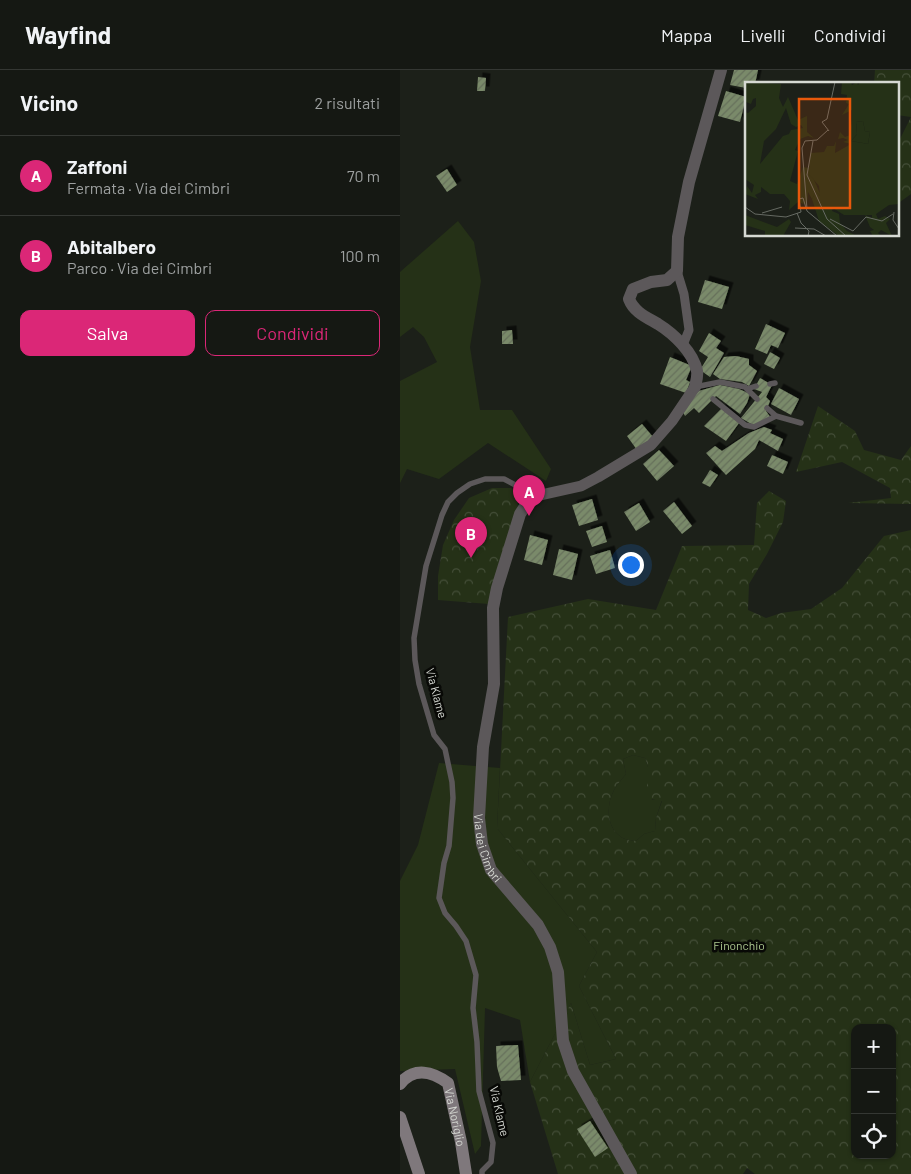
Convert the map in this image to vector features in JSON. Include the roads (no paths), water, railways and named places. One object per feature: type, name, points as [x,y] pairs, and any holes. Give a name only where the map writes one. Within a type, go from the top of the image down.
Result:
[{"type":"main road","name":"Via Noriglio","points":[[400,1084],[411,1075],[421,1072],[436,1074],[448,1083],[466,1174]]},
{"type":"main road","points":[[400,1117],[404,1138],[419,1174]]},
{"type":"street","points":[[682,345],[689,330],[684,294],[677,271],[678,237],[703,130],[721,70]]},
{"type":"street","points":[[536,496],[581,486],[598,478],[651,445],[697,388],[698,373],[682,345],[664,328],[632,308],[629,299],[633,289],[651,282],[667,280],[677,271]]},
{"type":"street","name":"Via dei Cimbri","points":[[536,496],[529,500],[516,524],[493,608],[494,684],[483,747],[479,818],[482,844],[491,870],[538,925],[550,947],[558,972],[563,1041],[573,1071],[631,1174]]},
{"type":"lane","points":[[697,388],[720,382],[745,387],[757,399]]},
{"type":"lane","points":[[747,389],[756,386]]},
{"type":"lane","points":[[713,399],[745,425],[754,427],[776,416]]},
{"type":"lane","points":[[767,408],[776,416],[801,423]]},
{"type":"lane","name":"Via Klame","points":[[482,1174],[482,1171],[492,1162],[493,1143],[479,1091],[477,1042],[473,1008],[476,975],[466,941],[445,913],[439,898],[444,863],[449,846],[453,798],[452,782],[444,749],[434,735],[419,684],[414,638],[426,566],[448,502],[470,484],[485,479],[504,479],[536,496]]},
{"type":"place","name":"Zaffoni","points":[[529,516]]},
{"type":"place","name":"Abitalbero","points":[[471,558]]},
{"type":"park label","name":"Finonchio","points":[[739,945]]}]
